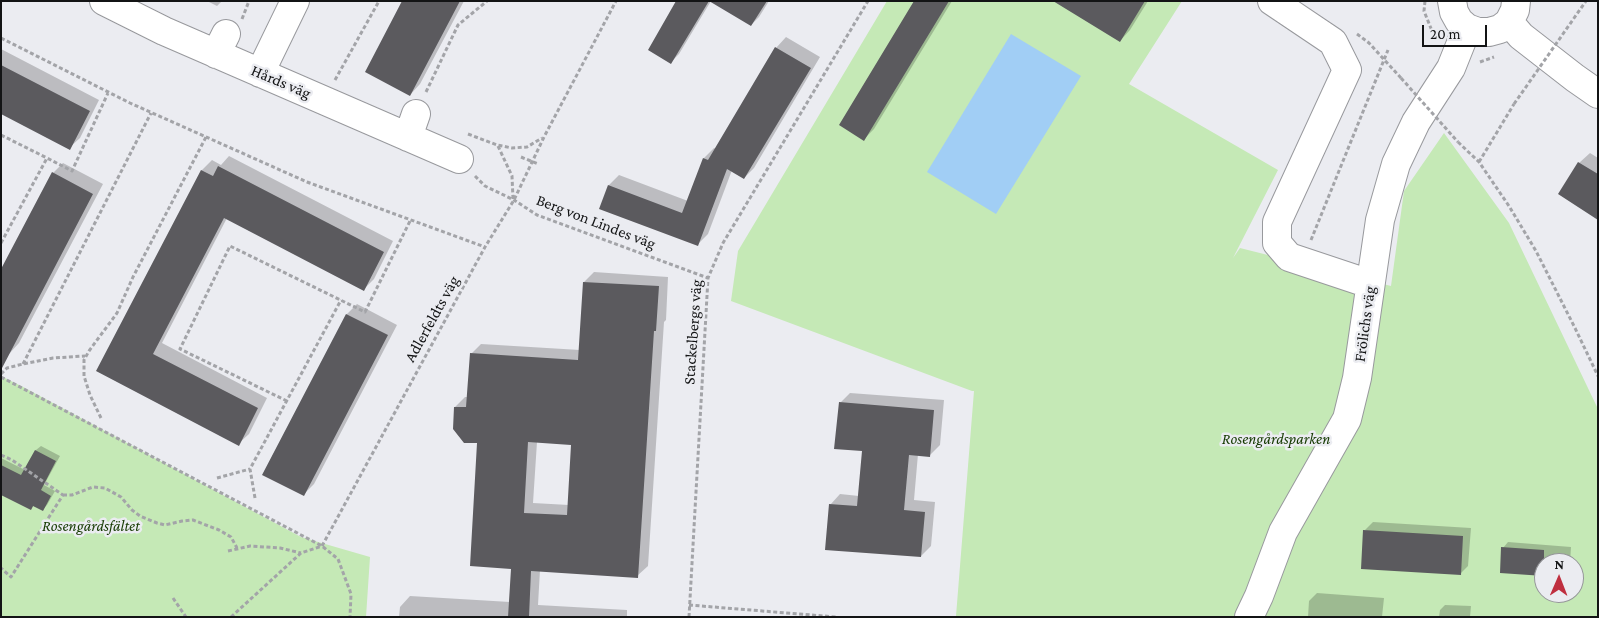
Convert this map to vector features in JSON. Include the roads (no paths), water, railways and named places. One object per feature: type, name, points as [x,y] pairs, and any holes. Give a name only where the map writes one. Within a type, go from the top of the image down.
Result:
[{"type":"street","points":[[260,73],[295,1]]},
{"type":"street","points":[[1272,1],[1333,42],[1347,70],[1277,222],[1277,243],[1289,256],[1370,284]]},
{"type":"street","points":[[1452,1],[1454,12],[1459,21],[1467,28],[1478,32],[1500,29],[1512,11]]},
{"type":"street","name":"Hårds väg","points":[[119,5],[164,31],[221,44],[260,73],[324,86],[412,125],[459,159]]},
{"type":"street","points":[[1512,11],[1521,36],[1598,94]]},
{"type":"street","name":"Frölichs väg","points":[[1249,617],[1283,532],[1347,419],[1357,378],[1380,220],[1396,164],[1416,122],[1451,68],[1467,28]]},
{"type":"water","points":[[1011,34],[1081,76],[996,214],[927,172]]},
{"type":"park label","name":"Rosengårdsparken","points":[[1276,439]]},
{"type":"park label","name":"Rosengårdsfältet","points":[[91,526]]}]
